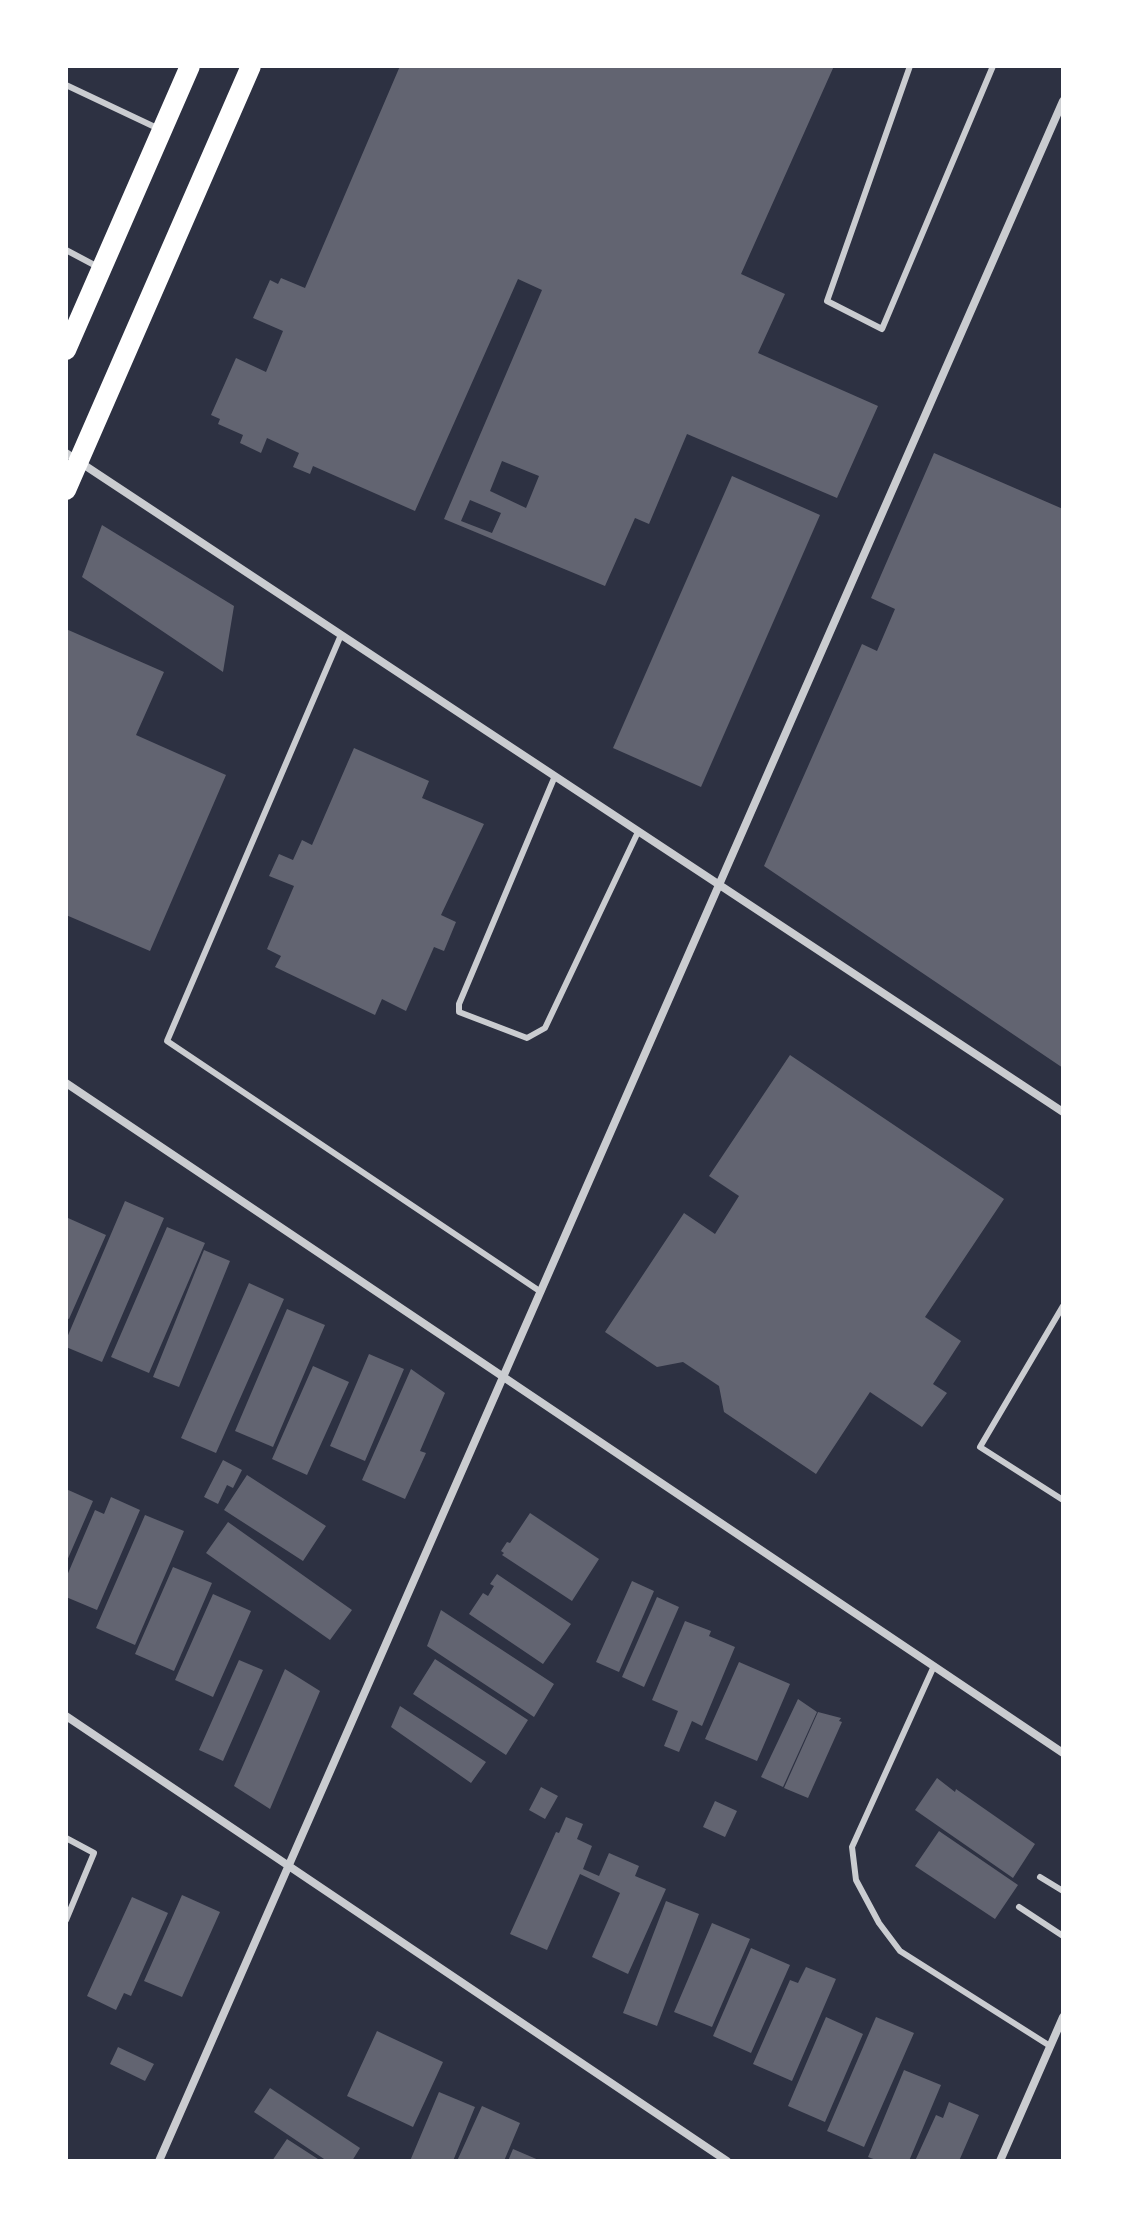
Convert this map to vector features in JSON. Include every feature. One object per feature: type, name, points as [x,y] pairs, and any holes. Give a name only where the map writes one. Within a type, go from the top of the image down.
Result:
[{"type":"main road","points":[[66,350],[190,66]]},
{"type":"main road","points":[[66,490],[72,458],[251,66]]},
{"type":"street","points":[[159,2161],[1063,101]]},
{"type":"street","points":[[72,458],[1063,1112]]},
{"type":"street","points":[[66,1083],[1063,1753]]},
{"type":"street","points":[[66,1716],[727,2161]]},
{"type":"street","points":[[1000,2161],[1063,2017]]},
{"type":"lane","points":[[910,66],[827,301],[882,329],[993,66]]},
{"type":"lane","points":[[66,85],[162,130]]},
{"type":"lane","points":[[66,250],[101,269]]},
{"type":"lane","points":[[341,635],[167,1041],[542,1292]]},
{"type":"lane","points":[[555,776],[459,1004],[459,1012],[527,1038],[545,1028],[638,832]]},
{"type":"lane","points":[[1063,1306],[980,1447],[1063,1500]]},
{"type":"lane","points":[[934,1666],[852,1847],[856,1880],[879,1923],[900,1951],[1050,2046]]},
{"type":"lane","points":[[66,1838],[94,1853],[66,1920]]},
{"type":"lane","points":[[1040,1877],[1063,1891]]},
{"type":"lane","points":[[1019,1907],[1063,1936]]},
{"type":"building","points":[[400,66],[834,66],[741,274],[785,294],[758,353],[878,406],[837,498],[687,434],[649,524],[635,518],[605,586],[444,519],[542,290],[518,279],[415,511],[313,466],[310,474],[293,467],[299,453],[267,438],[261,453],[240,443],[243,435],[218,424],[220,419],[211,415],[236,358],[266,372],[283,331],[253,318],[270,280],[278,284],[281,278],[305,288]],"holes":[[[502,461],[539,476],[526,508],[490,491]],[[470,500],[501,513],[492,533],[461,521]]]},
{"type":"building","points":[[934,453],[1063,509],[1063,1068],[764,866],[862,644],[877,651],[895,609],[871,598]]},
{"type":"building","points":[[732,476],[820,515],[701,787],[613,748]]},
{"type":"building","points":[[102,525],[234,606],[223,672],[82,577]]},
{"type":"building","points":[[66,629],[164,672],[136,735],[226,775],[150,951],[66,915]]},
{"type":"building","points":[[354,748],[429,781],[422,798],[484,824],[441,915],[456,922],[444,951],[434,947],[406,1011],[382,999],[375,1015],[275,967],[281,956],[267,949],[294,886],[269,876],[279,854],[293,860],[302,840],[312,845]]},
{"type":"building","points":[[790,1055],[1004,1199],[925,1317],[961,1341],[933,1384],[947,1393],[922,1427],[870,1392],[816,1474],[724,1412],[719,1386],[683,1362],[657,1367],[605,1332],[684,1213],[715,1234],[739,1196],[709,1176]]},
{"type":"building","points":[[125,1201],[164,1218],[102,1362],[66,1347],[66,1340]]},
{"type":"building","points":[[68,1218],[106,1235],[69,1319],[66,1318]]},
{"type":"building","points":[[167,1227],[205,1243],[149,1373],[111,1357]]},
{"type":"building","points":[[204,1250],[230,1261],[179,1387],[153,1377]]},
{"type":"building","points":[[249,1283],[284,1299],[216,1453],[181,1438]]},
{"type":"building","points":[[287,1309],[325,1325],[273,1447],[235,1431]]},
{"type":"building","points":[[369,1354],[404,1369],[365,1461],[330,1446]]},
{"type":"building","points":[[313,1366],[349,1382],[307,1475],[272,1459]]},
{"type":"building","points":[[411,1369],[445,1393],[420,1451],[426,1453],[405,1499],[362,1480]]},
{"type":"building","points":[[223,1460],[242,1470],[233,1488],[227,1485],[218,1504],[204,1497]]},
{"type":"building","points":[[247,1475],[326,1526],[303,1561],[224,1510]]},
{"type":"building","points":[[66,1489],[93,1501],[66,1563]]},
{"type":"building","points":[[111,1497],[140,1510],[97,1610],[66,1597],[66,1578],[95,1510],[104,1514]]},
{"type":"building","points":[[530,1513],[599,1559],[572,1601],[502,1555],[507,1542],[510,1543]]},
{"type":"building","points":[[145,1515],[184,1531],[135,1645],[96,1628]]},
{"type":"building","points":[[228,1522],[352,1610],[330,1640],[206,1553]]},
{"type":"building","points":[[173,1567],[212,1583],[174,1671],[135,1654]]},
{"type":"building","points":[[497,1574],[571,1624],[543,1664],[469,1614],[483,1593],[488,1596],[494,1586],[490,1584]]},
{"type":"building","points":[[632,1581],[654,1591],[619,1672],[596,1662]]},
{"type":"building","points":[[213,1594],[251,1611],[213,1697],[175,1680]]},
{"type":"building","points":[[657,1597],[679,1607],[644,1687],[622,1677]]},
{"type":"building","points":[[441,1610],[554,1684],[534,1717],[427,1646]]},
{"type":"building","points":[[685,1621],[711,1631],[709,1636],[735,1647],[702,1726],[692,1721],[679,1752],[664,1746],[678,1711],[652,1700]]},
{"type":"building","points":[[435,1659],[528,1720],[506,1755],[413,1694]]},
{"type":"building","points":[[239,1660],[263,1670],[223,1761],[199,1750]]},
{"type":"building","points":[[739,1662],[790,1684],[757,1761],[705,1739]]},
{"type":"building","points":[[285,1669],[320,1691],[270,1809],[234,1786]]},
{"type":"building","points":[[798,1699],[817,1712],[783,1787],[761,1777]]},
{"type":"building","points":[[400,1706],[486,1762],[471,1783],[391,1727]]},
{"type":"building","points":[[818,1712],[841,1718],[839,1721],[842,1722],[808,1798],[784,1788]]},
{"type":"building","points":[[937,1778],[1035,1844],[1013,1878],[915,1810]]},
{"type":"building","points":[[541,1787],[558,1796],[545,1819],[529,1810]]},
{"type":"building","points":[[715,1801],[737,1811],[725,1837],[703,1827]]},
{"type":"building","points":[[566,1817],[583,1824],[577,1839],[592,1846],[583,1869],[599,1876],[609,1853],[639,1866],[635,1876],[666,1889],[628,1974],[592,1957],[620,1893],[580,1874],[547,1950],[510,1934],[556,1832],[559,1833]]},
{"type":"building","points":[[939,1831],[1018,1885],[995,1919],[915,1866]]},
{"type":"building","points":[[182,1895],[220,1912],[182,1997],[144,1981]]},
{"type":"building","points":[[132,1897],[168,1913],[131,1996],[124,1993],[116,2010],[87,1996]]},
{"type":"building","points":[[666,1901],[699,1914],[657,2026],[623,2013]]},
{"type":"building","points":[[712,1923],[750,1939],[712,2027],[674,2012]]},
{"type":"building","points":[[751,1948],[790,1965],[751,2053],[713,2036]]},
{"type":"building","points":[[806,1967],[836,1979],[792,2081],[753,2064],[790,1980],[798,1983]]},
{"type":"building","points":[[826,2017],[863,2034],[825,2122],[788,2106]]},
{"type":"building","points":[[876,2017],[914,2033],[864,2147],[827,2131]]},
{"type":"building","points":[[377,2031],[443,2062],[413,2127],[347,2096]]},
{"type":"building","points":[[118,2047],[154,2064],[145,2081],[110,2064]]},
{"type":"building","points":[[904,2070],[941,2085],[909,2161],[879,2161],[868,2157]]},
{"type":"building","points":[[270,2088],[360,2148],[352,2161],[327,2161],[254,2112]]},
{"type":"building","points":[[439,2092],[475,2107],[453,2161],[410,2161]]},
{"type":"building","points":[[949,2102],[979,2115],[959,2161],[915,2161],[936,2115],[943,2118]]},
{"type":"building","points":[[482,2106],[520,2123],[504,2161],[457,2161]]},
{"type":"building","points":[[287,2139],[321,2161],[272,2161]]},
{"type":"building","points":[[513,2149],[541,2161],[508,2161]]}]
